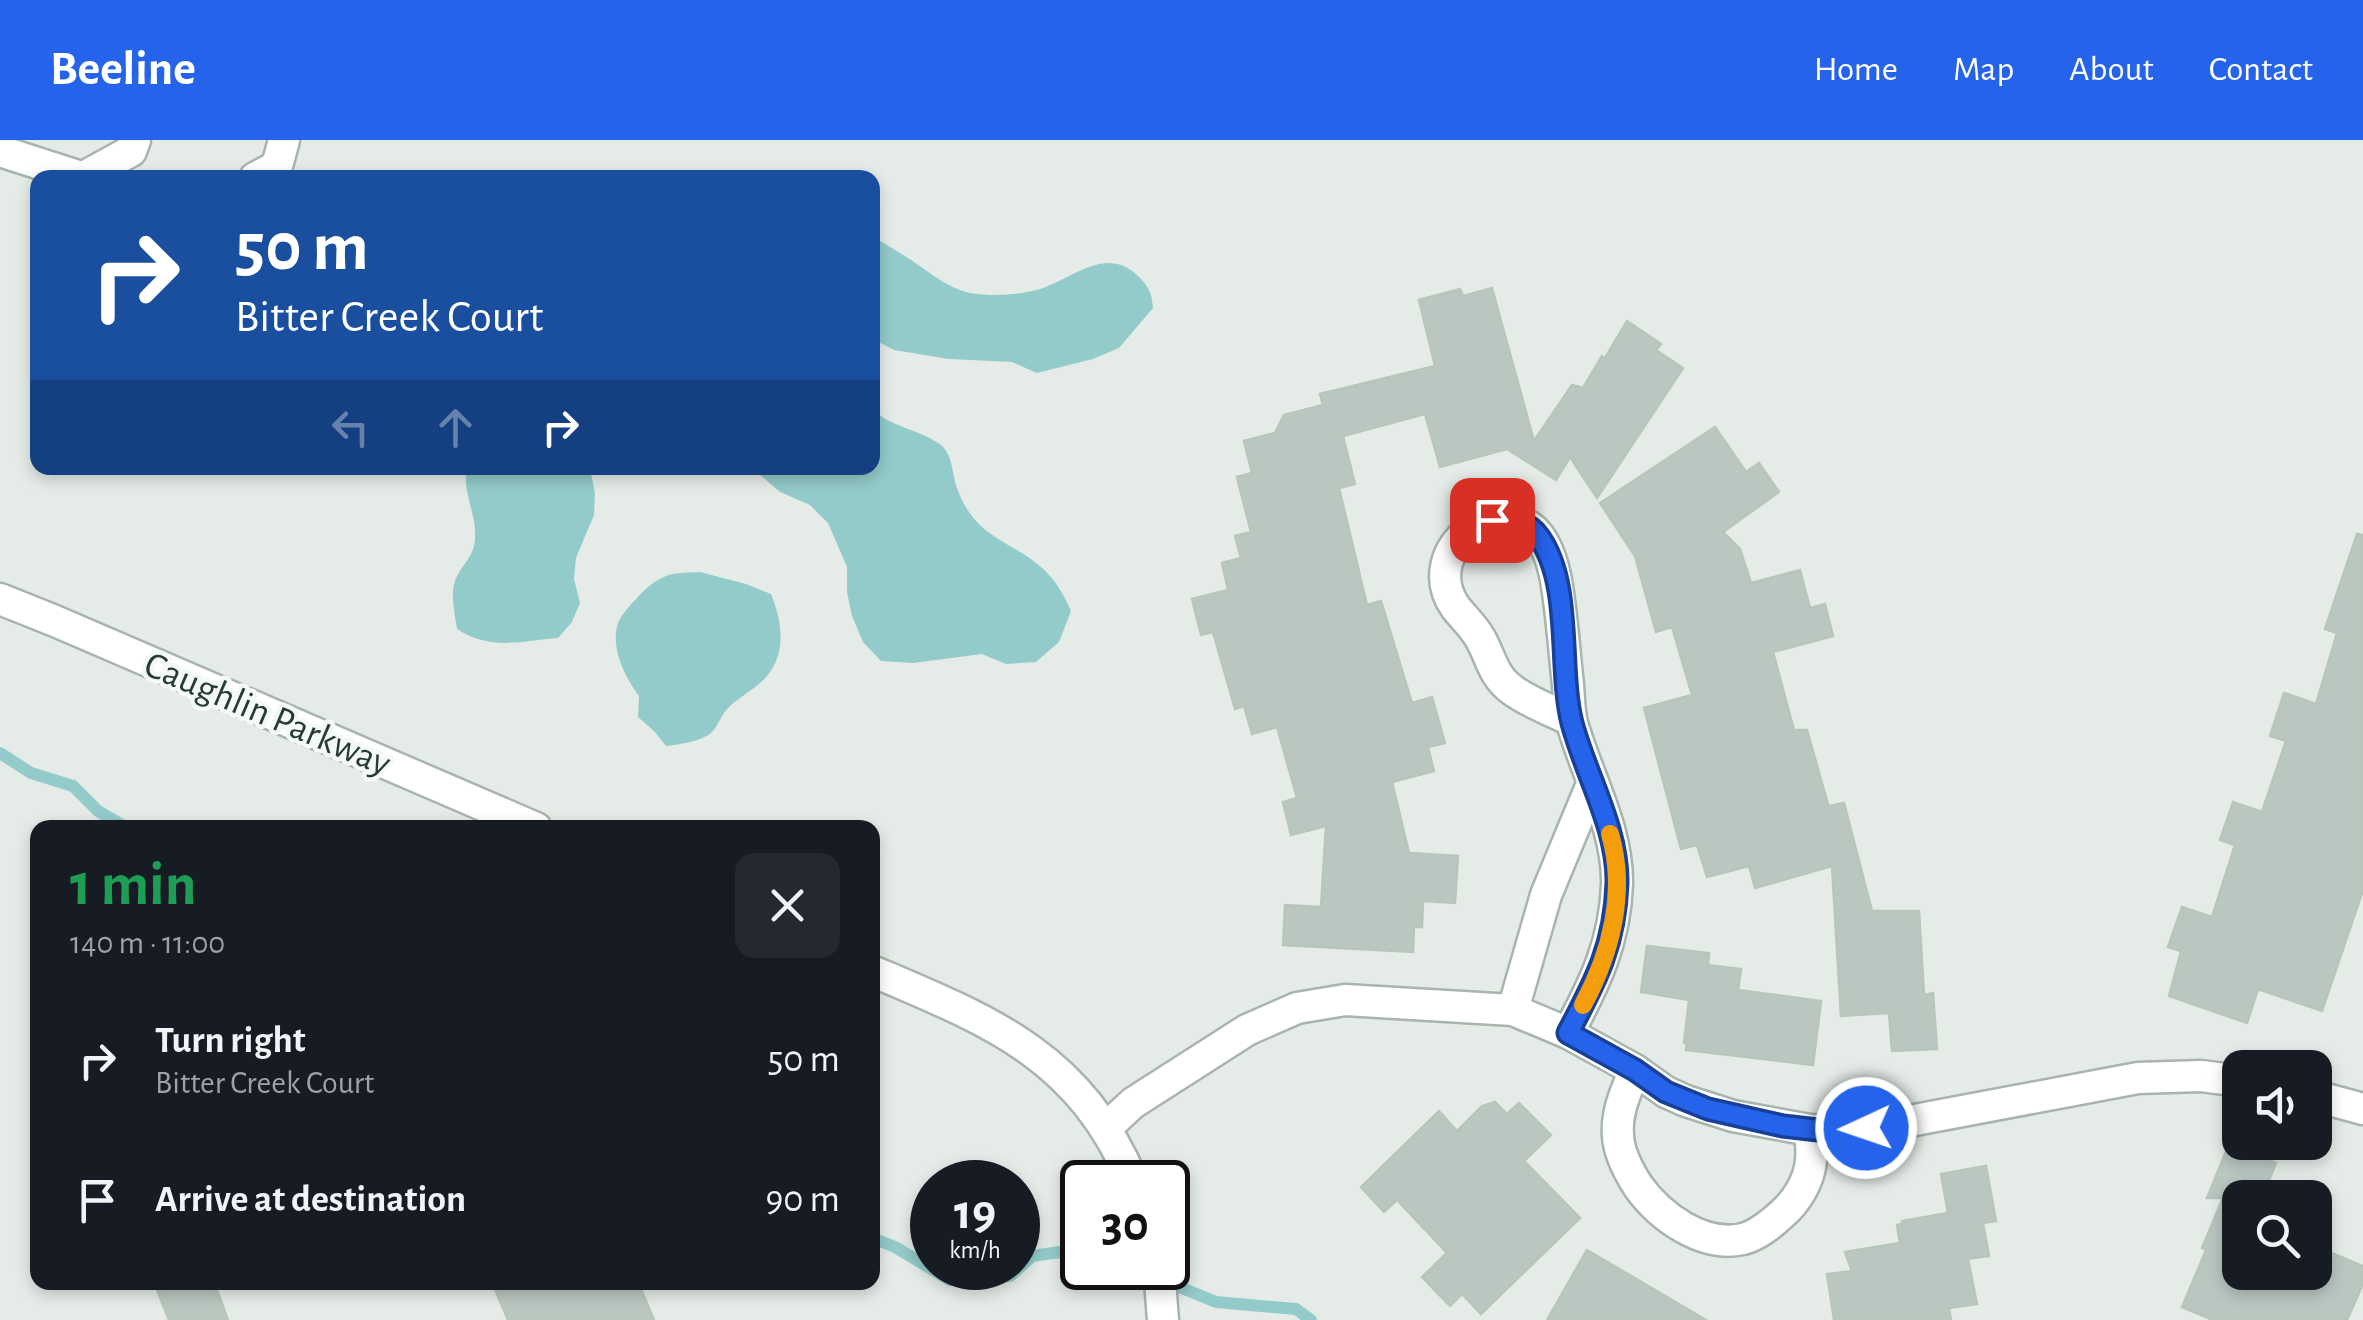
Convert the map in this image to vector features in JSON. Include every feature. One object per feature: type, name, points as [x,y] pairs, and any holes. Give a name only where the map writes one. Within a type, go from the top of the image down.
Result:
[{"type":"street","points":[[95,170],[131,151],[136,140]]},
{"type":"street","points":[[270,170],[277,166],[284,140]]},
{"type":"street","points":[[0,151],[60,170]]},
{"type":"street","points":[[1568,1033],[1610,944],[1617,864],[1572,720],[1559,600],[1553,566],[1544,544],[1537,532],[1524,524],[1492,520],[1477,526],[1454,546],[1446,560],[1448,592],[1454,605],[1476,632],[1490,662],[1509,688],[1572,720]]},
{"type":"street","name":"Caughlin Parkway","points":[[0,600],[517,820]]},
{"type":"street","points":[[1513,1010],[1546,894],[1592,784]]},
{"type":"street","points":[[880,974],[973,1015],[1038,1054],[1086,1100],[1122,1160]]},
{"type":"street","points":[[1106,1128],[1133,1103],[1248,1030],[1297,1008],[1345,1000],[1513,1010],[1568,1033],[1666,1092],[1708,1109],[1810,1130],[1836,1132],[1899,1123],[2138,1078],[2222,1079]]},
{"type":"street","points":[[1635,1070],[1619,1113],[1618,1139],[1624,1159],[1649,1201],[1672,1222],[1701,1235],[1740,1240],[1768,1227],[1787,1210],[1807,1177],[1811,1162],[1810,1130]]},
{"type":"street","points":[[2332,1101],[2363,1109]]},
{"type":"street","points":[[1160,1290],[1162,1320]]},
{"type":"water","points":[[880,240],[968,293],[1026,292],[1098,264],[1124,266],[1147,286],[1153,308],[1119,348],[1037,373],[1012,362],[949,359],[894,350],[880,343]]},
{"type":"water","points":[[880,415],[924,435],[945,449],[961,497],[980,525],[1038,565],[1059,588],[1071,611],[1059,642],[1036,662],[1006,664],[982,654],[913,663],[881,661],[863,642],[852,616],[847,567],[828,523],[810,505],[780,492],[760,475],[880,475]]},
{"type":"water","points":[[466,475],[591,475],[594,515],[576,558],[574,579],[580,603],[572,622],[558,638],[494,642],[457,629],[454,587],[475,538]]},
{"type":"water","points":[[700,572],[771,594],[780,625],[780,647],[767,676],[724,712],[712,732],[666,746],[638,717],[639,696],[620,662],[616,633],[624,613],[651,584],[669,575]]},
{"type":"building","points":[[1492,288],[1534,441],[1572,385],[1583,388],[1627,321],[1661,344],[1656,350],[1683,368],[1597,498],[1570,457],[1556,480],[1507,449],[1440,467],[1425,414],[1343,436],[1355,484],[1339,488],[1367,605],[1381,601],[1412,703],[1432,697],[1445,743],[1428,747],[1434,771],[1392,782],[1409,853],[1458,856],[1455,903],[1423,901],[1422,927],[1414,927],[1413,952],[1283,945],[1285,905],[1321,907],[1326,826],[1291,835],[1283,802],[1297,798],[1277,727],[1252,734],[1244,706],[1235,709],[1213,632],[1201,635],[1192,599],[1228,590],[1222,563],[1241,558],[1235,536],[1251,532],[1237,477],[1252,473],[1244,441],[1275,433],[1284,415],[1323,405],[1320,394],[1435,366],[1419,300],[1460,289],[1463,296]]},
{"type":"building","points":[[1715,427],[1746,472],[1759,463],[1779,492],[1723,532],[1740,549],[1751,583],[1800,570],[1810,608],[1825,604],[1833,636],[1773,652],[1794,730],[1807,730],[1829,808],[1844,803],[1872,911],[1919,911],[1924,995],[1933,993],[1937,1049],[1892,1051],[1889,1013],[1841,1016],[1832,866],[1755,888],[1749,866],[1707,877],[1697,845],[1681,849],[1644,708],[1692,695],[1672,627],[1656,632],[1635,556],[1600,503]]},
{"type":"building","points":[[2357,534],[2363,535],[2363,890],[2322,1011],[2258,989],[2247,1023],[2169,996],[2181,951],[2168,947],[2182,907],[2212,917],[2235,845],[2220,840],[2233,802],[2262,812],[2286,741],[2270,736],[2284,693],[2316,704],[2337,633],[2325,629]]},
{"type":"building","points":[[1647,946],[1709,953],[1708,965],[1741,969],[1738,990],[1821,1001],[1813,1065],[1686,1050],[1689,1000],[1641,992]]},
{"type":"building","points":[[1495,1102],[1507,1114],[1519,1103],[1551,1135],[1524,1161],[1580,1218],[1481,1314],[1462,1294],[1450,1306],[1422,1277],[1447,1253],[1397,1200],[1384,1212],[1361,1187],[1439,1111],[1457,1131],[1482,1106]]},
{"type":"building","points":[[2222,1160],[2276,1163],[2269,1180],[2222,1180],[2222,1198],[2207,1198]]},
{"type":"building","points":[[1986,1166],[1996,1221],[1983,1223],[1989,1256],[1968,1259],[1977,1304],[1949,1308],[1951,1320],[1834,1320],[1827,1274],[1852,1271],[1845,1252],[1900,1243],[1897,1225],[1902,1221],[1948,1213],[1941,1174]]},
{"type":"building","points":[[2222,1200],[2222,1290],[2332,1290],[2332,1253],[2363,1266],[2363,1284],[2347,1320],[2213,1320],[2182,1307],[2206,1250],[2202,1248]]},
{"type":"building","points":[[1587,1250],[1706,1320],[1547,1320]]},
{"type":"building","points":[[157,1290],[217,1290],[228,1320],[169,1320]]},
{"type":"building","points":[[495,1290],[641,1290],[654,1320],[508,1320]]},
{"type":"waterway","points":[[0,753],[31,773],[73,786],[98,811],[113,820]]},
{"type":"waterway","points":[[880,1241],[950,1280],[1010,1276],[1032,1256],[1060,1252]]},
{"type":"waterway","points":[[1187,1290],[1216,1302],[1296,1309],[1311,1320]]},
{"type":"slow traffic","points":[[1583,1005],[1602,965],[1614,924],[1617,864],[1610,834]]},
{"type":"route","points":[[1492,520],[1524,524],[1537,532],[1553,566],[1572,720],[1617,864],[1610,944],[1568,1033],[1666,1092],[1708,1109],[1783,1126],[1836,1132],[1866,1128]]}]
